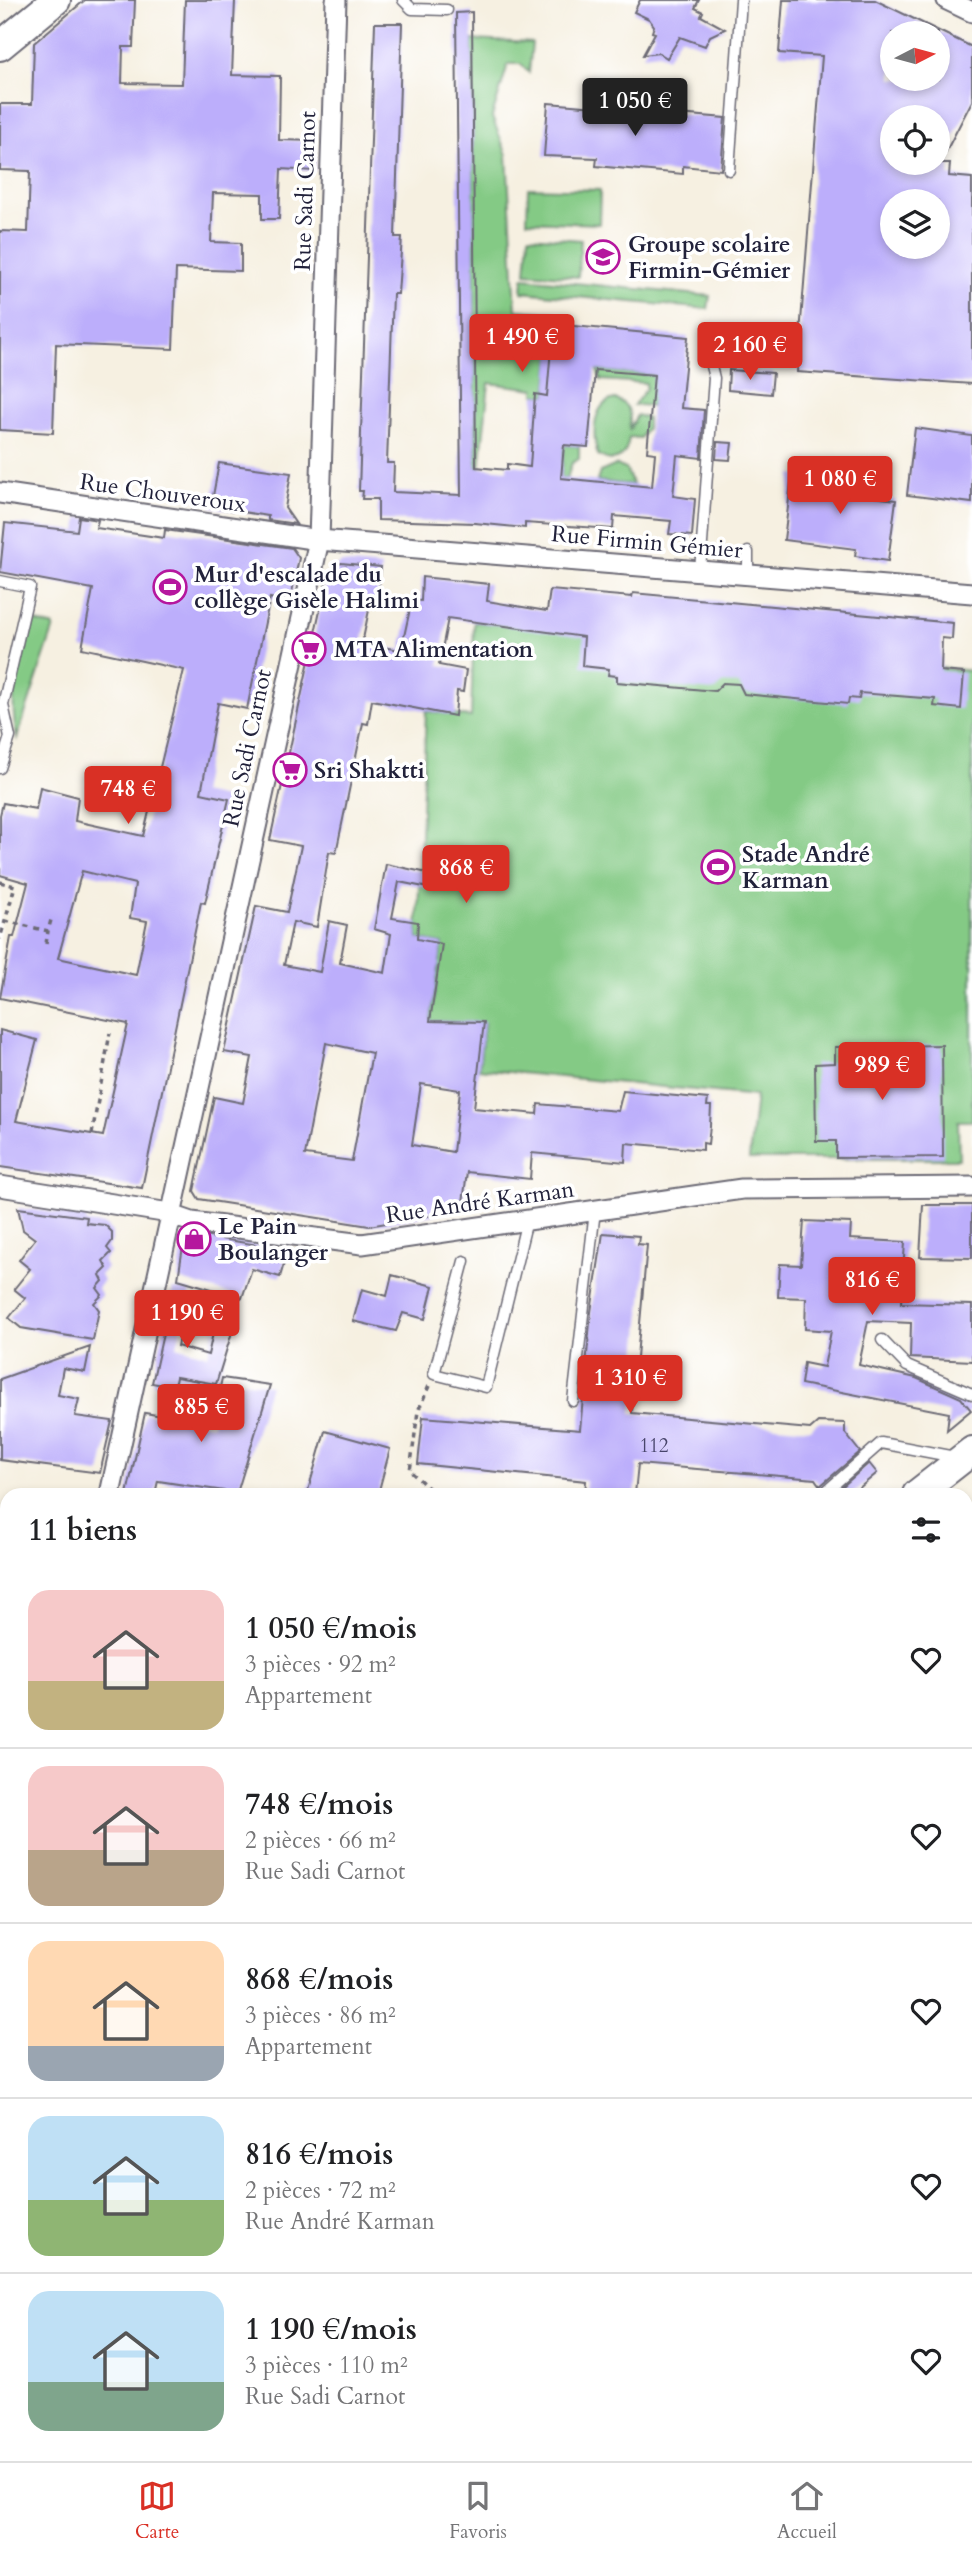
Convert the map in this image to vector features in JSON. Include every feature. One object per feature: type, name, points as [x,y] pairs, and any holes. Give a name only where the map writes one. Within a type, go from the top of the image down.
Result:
[{"type":"main road","points":[[0,46],[56,0]]},
{"type":"main road","points":[[926,1488],[969,1458]]},
{"type":"street","name":"Rue Sadi Carnot","points":[[111,1488],[319,540],[336,0]]},
{"type":"street","points":[[947,0],[972,12]]},
{"type":"street","name":"Rue Chouveroux","points":[[0,493],[319,540]]},
{"type":"street","name":"Rue Firmin Gémier","points":[[319,540],[972,593]]},
{"type":"street","name":"Rue André Karman","points":[[0,1186],[172,1214],[192,1222],[362,1244],[742,1189],[972,1187]]},
{"type":"lane","points":[[402,0],[412,9],[447,10]]},
{"type":"lane","points":[[729,170],[741,0]]},
{"type":"lane","points":[[700,571],[714,377],[710,362],[711,343]]},
{"type":"lane","points":[[748,552],[748,575]]},
{"type":"lane","points":[[0,581],[30,587],[1,705],[10,737],[0,768]]},
{"type":"lane","points":[[573,1401],[595,1210]]},
{"type":"lane","points":[[464,1261],[433,1374],[486,1387],[527,1220]]},
{"type":"lane","points":[[882,1340],[906,1366],[972,1394]]},
{"type":"lane","points":[[830,1488],[881,1443],[969,1458]]},
{"type":"path","points":[[0,881],[15,886],[0,939]]},
{"type":"path","points":[[46,944],[51,920]]},
{"type":"path","points":[[5,921],[48,931]]},
{"type":"path","points":[[92,1134],[110,1033]]},
{"type":"path","points":[[428,1488],[410,1471],[418,1411],[433,1374]]},
{"type":"green space","points":[[472,40],[532,43],[529,73],[521,64],[508,64],[492,117],[507,155],[516,310],[555,313],[547,396],[535,394],[535,389],[489,383],[480,467],[476,467]]},
{"type":"green space","points":[[528,188],[600,190],[599,224],[527,221]]},
{"type":"green space","points":[[529,236],[581,240],[578,277],[526,273]]},
{"type":"green space","points":[[523,278],[710,296],[708,309],[522,292]]},
{"type":"green space","points":[[597,370],[662,376],[660,406],[634,405],[646,389],[646,383],[601,380]]},
{"type":"green space","points":[[615,399],[625,404],[629,412],[629,431],[637,415],[647,418],[647,428],[640,438],[629,437],[626,450],[620,458],[610,460],[598,455],[595,430],[598,413],[607,402]]},
{"type":"green space","points":[[564,445],[579,446],[579,459],[572,463],[567,478],[561,478]]},
{"type":"green space","points":[[616,465],[626,469],[633,485],[597,481],[600,472]]},
{"type":"green space","points":[[33,621],[54,627],[17,738],[14,692]]},
{"type":"green space","points":[[474,622],[972,671],[972,1121],[958,1121],[959,1159],[749,1159],[756,1096],[479,1069],[484,1023],[430,1021],[442,944],[417,939],[426,711],[471,717]]},
{"type":"building","points":[[85,0],[135,0],[133,47],[123,47],[122,83],[182,84],[185,0],[235,0],[232,75],[280,76],[279,140],[316,141],[315,171],[281,169],[279,219],[262,219],[262,194],[213,193],[211,242],[241,243],[241,271],[176,269],[173,349],[56,344],[53,433],[0,430],[0,231],[28,232],[30,171],[0,170],[0,104],[32,104],[34,43]]},
{"type":"building","points":[[640,0],[699,0],[695,8],[703,12],[701,16],[725,29],[710,36],[705,46],[680,37],[667,58],[659,53],[643,55],[655,33],[652,32],[654,26],[649,19],[634,12]]},
{"type":"building","points":[[783,0],[875,0],[918,21],[880,21],[880,91],[950,91],[950,36],[972,47],[972,101],[950,144],[950,105],[880,105],[880,175],[949,175],[972,178],[972,384],[797,372],[822,56],[779,53]]},
{"type":"building","points":[[472,12],[476,467],[507,470],[507,464],[530,467],[535,394],[547,396],[553,324],[688,337],[681,408],[704,410],[701,458],[677,455],[673,496],[695,499],[692,536],[669,534],[671,521],[614,516],[613,529],[525,523],[525,528],[475,523],[378,520],[378,499],[362,499],[363,491],[359,491],[375,23],[402,23],[395,237],[402,237],[398,294],[393,294],[387,463],[394,463],[393,492],[461,495],[456,13]],"holes":[[[595,370],[654,375],[647,452],[655,453],[652,487],[561,478],[564,445],[588,447]]]},
{"type":"building","points":[[548,103],[725,118],[721,170],[683,166],[683,174],[596,166],[597,158],[544,156]]},
{"type":"building","points":[[729,370],[773,373],[771,394],[728,390]]},
{"type":"building","points":[[915,428],[972,436],[972,503],[907,495]]},
{"type":"building","points":[[717,442],[732,443],[730,460],[716,459]]},
{"type":"building","points":[[219,463],[291,473],[285,508],[296,524],[268,520],[268,516],[211,507]]},
{"type":"building","points":[[792,474],[874,484],[873,497],[896,500],[888,561],[855,556],[856,549],[784,540]]},
{"type":"building","points":[[79,517],[98,520],[96,528],[164,538],[165,530],[292,548],[299,558],[290,602],[270,598],[247,709],[218,703],[201,793],[229,799],[205,903],[201,902],[142,1188],[0,1167],[0,1030],[37,1040],[16,1121],[103,1136],[128,1024],[0,998],[11,937],[14,937],[28,883],[0,875],[0,815],[3,803],[36,809],[40,787],[78,797],[75,821],[143,836],[184,670],[82,648],[93,589],[0,572],[5,523],[77,531]],"holes":[[[82,871],[135,884],[130,918],[147,921],[136,975],[58,958]]]},
{"type":"building","points":[[341,563],[381,567],[377,606],[370,605],[362,644],[401,650],[412,600],[421,601],[422,577],[489,584],[487,601],[547,611],[550,590],[632,597],[633,593],[953,623],[952,639],[942,638],[941,671],[964,673],[961,709],[934,706],[935,699],[860,693],[859,699],[849,698],[848,704],[744,694],[739,684],[723,683],[715,691],[617,682],[617,676],[608,675],[609,669],[582,666],[584,637],[448,618],[439,665],[466,670],[463,692],[457,691],[455,716],[372,700],[368,724],[363,723],[336,853],[329,852],[317,927],[293,922],[284,965],[320,972],[329,921],[347,925],[340,963],[385,973],[391,934],[374,929],[386,864],[437,875],[434,889],[399,882],[392,918],[418,922],[417,939],[442,944],[430,1021],[484,1022],[474,1108],[537,1114],[538,1104],[618,1111],[623,1091],[708,1099],[707,1106],[711,1106],[710,1126],[708,1144],[703,1143],[703,1150],[626,1143],[625,1162],[532,1153],[530,1179],[467,1172],[462,1210],[369,1226],[199,1199],[194,1191],[214,1097],[243,1103],[252,1057],[224,1052],[256,906],[287,912],[301,846],[270,840],[328,573]],"holes":[[[326,1043],[372,1053],[352,1161],[305,1155]],[[421,1084],[460,1090],[453,1152],[412,1145]]]},
{"type":"building","points":[[942,1045],[943,1157],[836,1158],[836,1141],[816,1141],[815,1064],[835,1063],[835,1047]]},
{"type":"building","points":[[923,1205],[972,1205],[972,1258],[920,1257]]},
{"type":"building","points":[[18,1208],[87,1217],[86,1223],[105,1225],[112,1232],[112,1241],[107,1248],[111,1253],[103,1261],[107,1268],[100,1275],[103,1281],[97,1288],[102,1295],[94,1303],[99,1310],[93,1340],[21,1328],[9,1318],[25,1298],[14,1289],[30,1269],[19,1260],[35,1239],[23,1230]]},
{"type":"building","points":[[804,1221],[851,1223],[850,1239],[905,1242],[901,1303],[972,1305],[972,1361],[910,1358],[911,1323],[868,1321],[859,1365],[916,1378],[961,1398],[971,1410],[947,1430],[949,1413],[801,1384],[804,1363],[824,1367],[831,1331],[805,1329],[806,1298],[778,1297],[780,1264],[801,1265]]},
{"type":"building","points":[[185,1233],[288,1250],[280,1277],[252,1269],[242,1298],[178,1279]]},
{"type":"building","points":[[603,1233],[639,1236],[638,1244],[647,1245],[632,1413],[810,1429],[818,1422],[845,1423],[845,1433],[860,1452],[820,1486],[815,1479],[638,1464],[636,1488],[585,1488],[586,1481],[418,1464],[423,1417],[580,1430],[591,1312]]},
{"type":"building","points":[[392,1275],[433,1286],[425,1319],[403,1313],[396,1331],[353,1321],[362,1289],[387,1296]]},
{"type":"building","points":[[173,1289],[190,1291],[177,1346],[208,1355],[214,1329],[232,1332],[216,1384],[176,1377],[174,1387],[152,1383]]},
{"type":"building","points":[[90,1347],[85,1372],[63,1368],[58,1395],[79,1399],[75,1416],[112,1421],[100,1473],[0,1460],[0,1379]]},
{"type":"building","points":[[222,1378],[270,1385],[239,1488],[204,1488],[158,1481],[156,1488],[128,1488],[145,1413],[212,1425]]},
{"type":"building","points":[[325,1431],[390,1449],[380,1488],[309,1488]]},
{"type":"building","points":[[869,1463],[877,1473],[859,1488],[841,1488]]},
{"type":"place","name":"Groupe scolaire Firmin-Gémier","points":[[603,257]]},
{"type":"place","name":"Mur d'escalade du collège Gisèle Halimi","points":[[170,587]]},
{"type":"place","name":"MTA Alimentation","points":[[309,649]]},
{"type":"place","name":"Sri Shaktti","points":[[290,770]]},
{"type":"place","name":"Stade André Karman","points":[[718,867]]},
{"type":"place","name":"Le Pain Boulanger","points":[[194,1239]]}]
